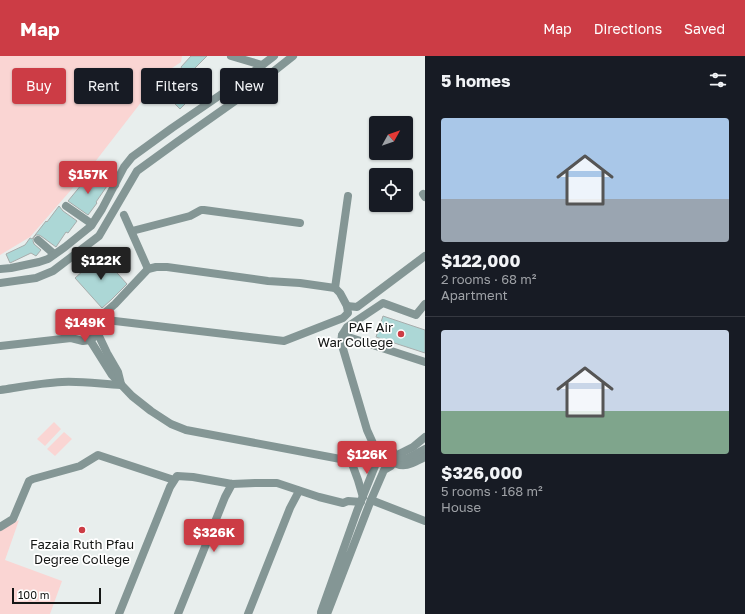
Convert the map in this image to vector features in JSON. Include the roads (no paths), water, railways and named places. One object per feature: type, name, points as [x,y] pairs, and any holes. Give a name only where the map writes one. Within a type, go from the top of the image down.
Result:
[{"type":"street","points":[[231,56],[262,65]]},
{"type":"street","points":[[0,269],[48,259],[80,235],[92,224],[124,167],[132,157],[248,76],[274,56]]},
{"type":"street","points":[[0,283],[36,278],[53,271],[99,236],[137,172],[245,94],[293,56]]},
{"type":"street","points":[[96,172],[115,185]]},
{"type":"street","points":[[335,288],[348,196]]},
{"type":"street","points":[[66,206],[92,224]]},
{"type":"street","points":[[132,231],[190,216],[201,210],[300,223]]},
{"type":"street","points":[[124,215],[148,270]]},
{"type":"street","points":[[38,240],[54,254]]},
{"type":"street","points":[[347,306],[357,307],[425,256]]},
{"type":"street","points":[[98,319],[284,341],[343,318],[348,313],[347,306],[340,293],[335,288],[300,283],[268,281],[167,267],[156,267],[148,270],[115,304],[94,322],[92,335],[107,353],[118,372],[121,385],[151,411],[171,424],[186,430],[351,461],[362,462],[374,459]]},
{"type":"street","points":[[376,450],[367,430],[341,342],[342,335],[347,327],[383,303],[416,315],[425,304]]},
{"type":"street","points":[[0,346],[92,335]]},
{"type":"street","points":[[342,335],[425,362]]},
{"type":"street","points":[[0,390],[61,382],[121,385]]},
{"type":"street","points":[[353,535],[357,511],[384,470],[391,466],[395,459],[425,437]]},
{"type":"street","points":[[321,614],[353,535],[365,500],[375,466],[374,455],[376,450],[383,446],[387,446],[392,449],[399,466],[408,465],[425,457]]},
{"type":"street","points":[[395,459],[408,458],[425,449]]},
{"type":"street","points":[[0,527],[13,519],[30,480],[80,466],[98,455],[174,480]]},
{"type":"street","points":[[351,461],[365,500]]},
{"type":"street","points":[[120,614],[170,487],[177,476],[193,477],[232,484],[277,483],[299,491],[343,503],[347,507],[357,511]]},
{"type":"street","points":[[178,614],[225,497],[232,484]]},
{"type":"street","points":[[248,614],[290,508],[299,491]]},
{"type":"street","points":[[343,503],[348,501],[365,500],[425,521]]},
{"type":"place","name":"PAF Air War College","points":[[401,334]]},
{"type":"place","name":"Fazaia Ruth Pfau Degree College","points":[[82,530]]}]
